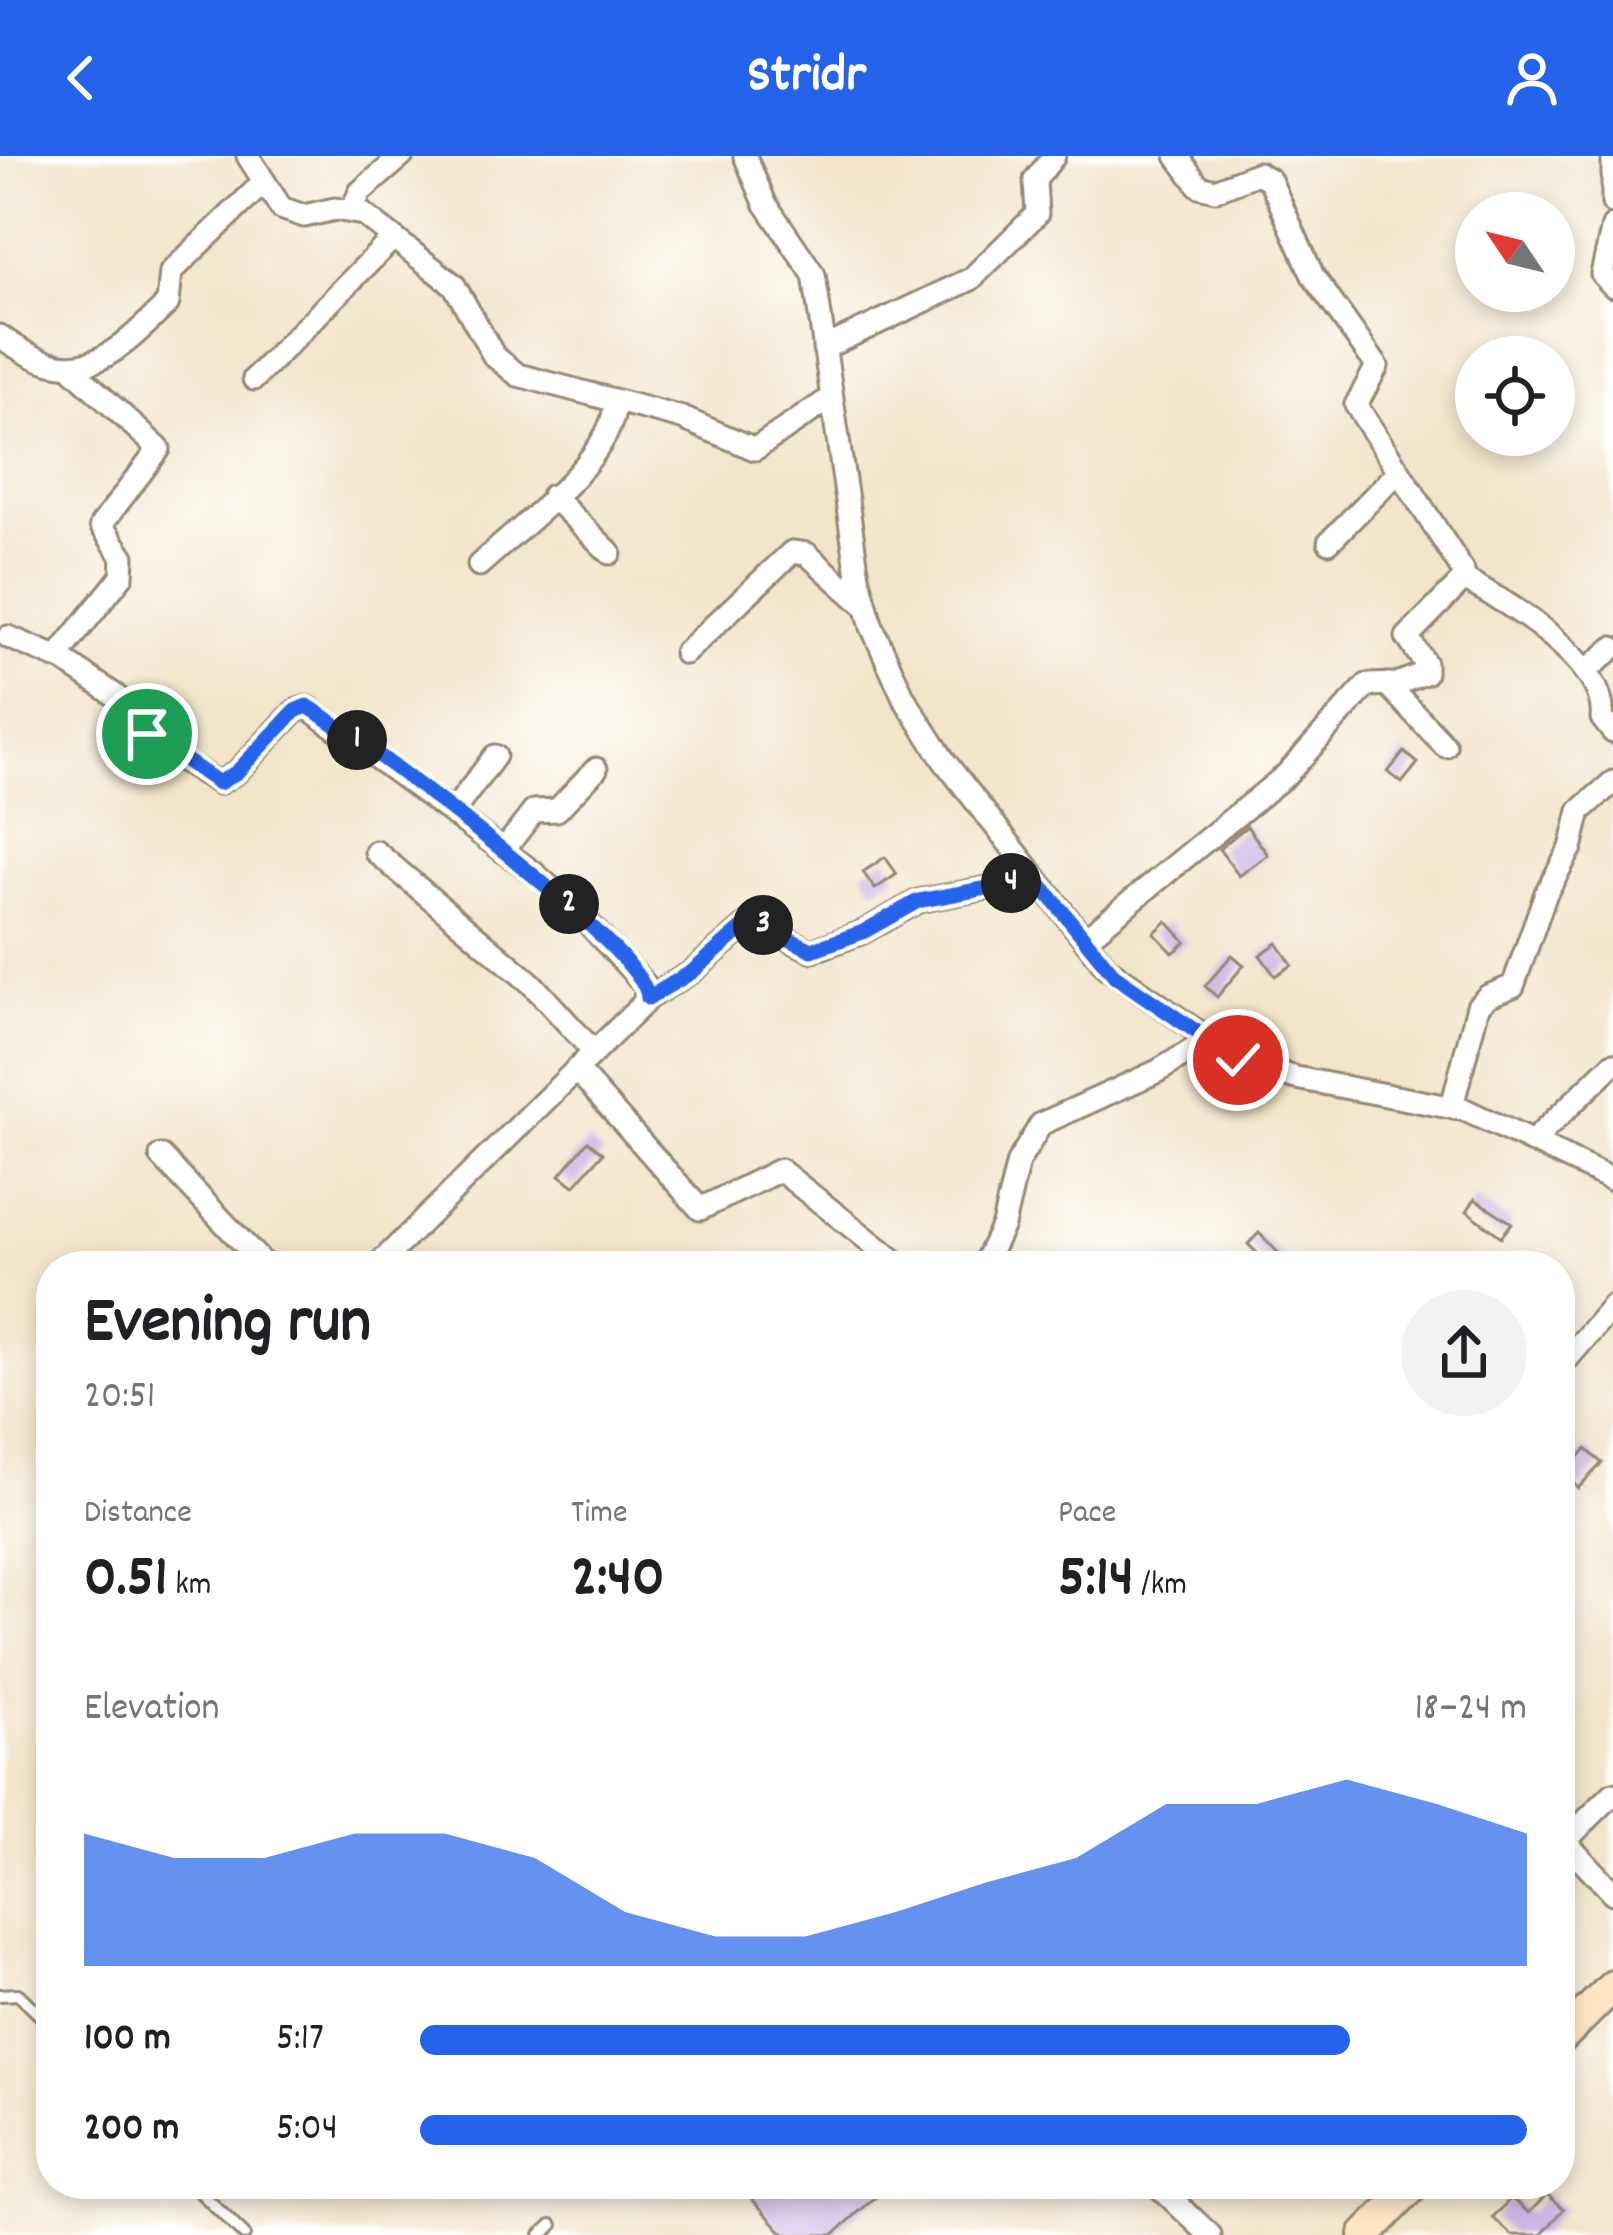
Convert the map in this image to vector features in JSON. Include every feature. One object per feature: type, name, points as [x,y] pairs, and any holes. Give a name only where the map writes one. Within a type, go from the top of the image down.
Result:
[{"type":"main road","points":[[1575,2024],[1613,1986]]},
{"type":"main road","points":[[1365,2235],[1400,2199]]},
{"type":"street","points":[[248,156],[262,184],[294,216],[352,209],[454,285],[505,367],[613,413],[682,418],[755,449],[831,398]]},
{"type":"street","points":[[352,209],[360,193],[402,156]]},
{"type":"street","points":[[746,156],[765,203],[814,275],[866,607],[904,698],[945,763],[1115,976],[1264,1071],[1452,1106],[1613,1180]]},
{"type":"street","points":[[824,348],[977,274],[1037,214],[1035,180],[1054,156]]},
{"type":"street","points":[[1178,156],[1199,186],[1215,190],[1258,173],[1270,180],[1313,276],[1373,356],[1377,373],[1356,405],[1459,561],[1464,579],[1516,608],[1585,671],[1603,700],[1602,718],[1613,732]]},
{"type":"street","points":[[1613,159],[1613,203]]},
{"type":"street","points":[[0,336],[50,367],[73,370],[104,358],[135,336],[168,302],[171,272],[262,184]]},
{"type":"street","points":[[1613,226],[1602,274],[1613,286]]},
{"type":"street","points":[[254,379],[394,238]]},
{"type":"street","points":[[57,657],[122,576],[123,557],[101,525],[159,449],[73,370]]},
{"type":"street","points":[[479,565],[580,469],[613,413]]},
{"type":"street","points":[[1329,542],[1400,472]]},
{"type":"street","points":[[553,496],[610,553]]},
{"type":"street","points":[[686,653],[792,552],[807,554],[866,607]]},
{"type":"street","points":[[1085,939],[1286,775],[1366,685],[1426,673],[1408,637],[1464,579]]},
{"type":"street","points":[[8,637],[57,657],[126,704],[155,744],[219,783],[237,772],[295,711],[307,706],[578,912],[647,987],[648,998]]},
{"type":"street","points":[[1585,671],[1613,648]]},
{"type":"street","points":[[1387,684],[1445,746]]},
{"type":"street","points":[[452,813],[495,756]]},
{"type":"street","points":[[503,851],[534,811],[557,810],[596,769]]},
{"type":"street","points":[[1452,1106],[1478,1006],[1513,986],[1546,893],[1571,848],[1580,812],[1613,782]]},
{"type":"street","points":[[376,852],[531,983],[593,1051]]},
{"type":"street","points":[[391,1251],[648,998],[692,972],[751,921],[812,950],[863,932],[918,901],[1036,879]]},
{"type":"street","points":[[990,1251],[1003,1225],[1018,1162],[1041,1124],[1158,1071],[1209,1040]]},
{"type":"street","points":[[576,1069],[700,1209],[780,1170],[882,1251]]},
{"type":"street","points":[[1532,1142],[1604,1072]]},
{"type":"street","points":[[161,1156],[251,1251]]},
{"type":"street","points":[[1575,1350],[1613,1306]]},
{"type":"street","points":[[1575,1829],[1613,1794]]},
{"type":"street","points":[[1575,1854],[1613,1892]]},
{"type":"street","points":[[1172,2199],[1210,2235]]},
{"type":"lane","points":[[0,1995],[19,1994],[36,2011]]},
{"type":"lane","points":[[207,2199],[244,2235]]},
{"type":"lane","points":[[541,2235],[552,2225]]},
{"type":"building","points":[[1404,752],[1418,763],[1402,783],[1388,772]]},
{"type":"building","points":[[1247,826],[1268,855],[1239,876],[1219,849]]},
{"type":"building","points":[[885,857],[897,874],[875,889],[863,872]]},
{"type":"building","points":[[1167,921],[1186,942],[1173,953],[1154,933]]},
{"type":"building","points":[[1277,943],[1292,965],[1275,976],[1260,955]]},
{"type":"building","points":[[1232,955],[1244,965],[1217,997],[1205,986]]},
{"type":"building","points":[[588,1141],[603,1153],[574,1186],[560,1175]]},
{"type":"building","points":[[1475,1199],[1512,1223],[1501,1237],[1467,1211]]},
{"type":"building","points":[[1259,1233],[1276,1251],[1255,1251],[1248,1244]]},
{"type":"building","points":[[1586,1449],[1602,1463],[1578,1488],[1575,1485],[1575,1461]]},
{"type":"building","points":[[752,2199],[873,2199],[833,2235],[785,2235]]},
{"type":"building","points":[[1510,2199],[1529,2213],[1542,2199],[1553,2199],[1564,2209],[1541,2235],[1512,2235],[1493,2218]]},
{"type":"route","points":[[147,734],[155,744],[219,783],[237,772],[295,711],[307,706],[534,873],[606,940],[647,987],[648,998],[680,981],[751,921],[800,949],[812,950],[863,932],[918,901],[1036,879],[1115,976],[1238,1060]]}]
